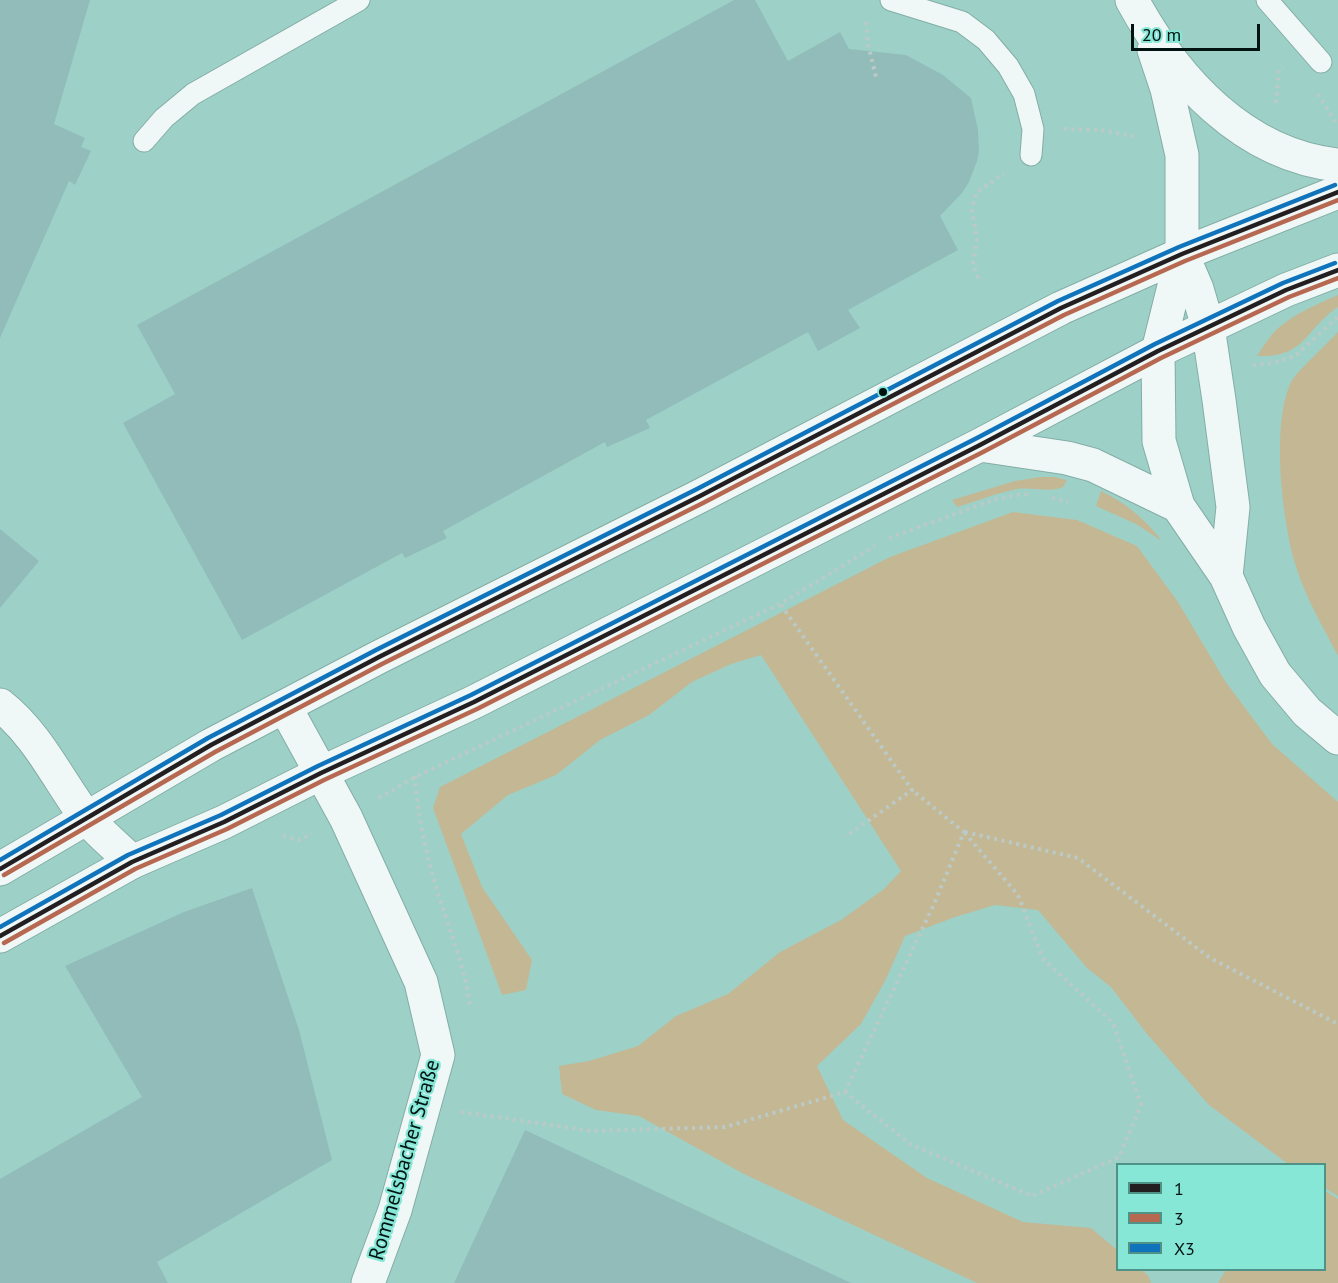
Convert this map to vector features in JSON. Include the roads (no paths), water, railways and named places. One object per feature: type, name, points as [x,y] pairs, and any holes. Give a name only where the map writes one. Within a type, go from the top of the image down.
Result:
[{"type":"main road","points":[[1139,13],[1175,66],[1224,117],[1263,142],[1296,157],[1338,165]]},
{"type":"main road","points":[[1139,13],[1167,89],[1182,155],[1182,254],[1158,351],[1159,441],[1178,506],[1226,576],[1275,674],[1306,712],[1338,738]]},
{"type":"main road","points":[[0,869],[211,745],[400,646],[700,496],[1061,308],[1182,254],[1338,192]]},
{"type":"main road","points":[[1182,254],[1197,289],[1208,327],[1233,507],[1226,576]]},
{"type":"main road","points":[[0,936],[132,862],[224,822],[321,773],[484,697],[980,445],[1158,351],[1286,290],[1338,270]]},
{"type":"main road","points":[[980,445],[1068,458],[1093,465],[1178,506]]},
{"type":"main road","points":[[0,705],[36,741],[86,817],[132,862]]},
{"type":"main road","name":"Rommelsbacher Straße","points":[[285,706],[346,818],[421,982],[438,1055],[395,1210],[368,1283]]},
{"type":"lane","points":[[144,141],[164,118],[193,94],[359,0]]},
{"type":"lane","points":[[891,0],[962,22],[986,40],[1008,66],[1024,94],[1033,129],[1032,155]]},
{"type":"lane","points":[[1267,0],[1321,62]]}]
